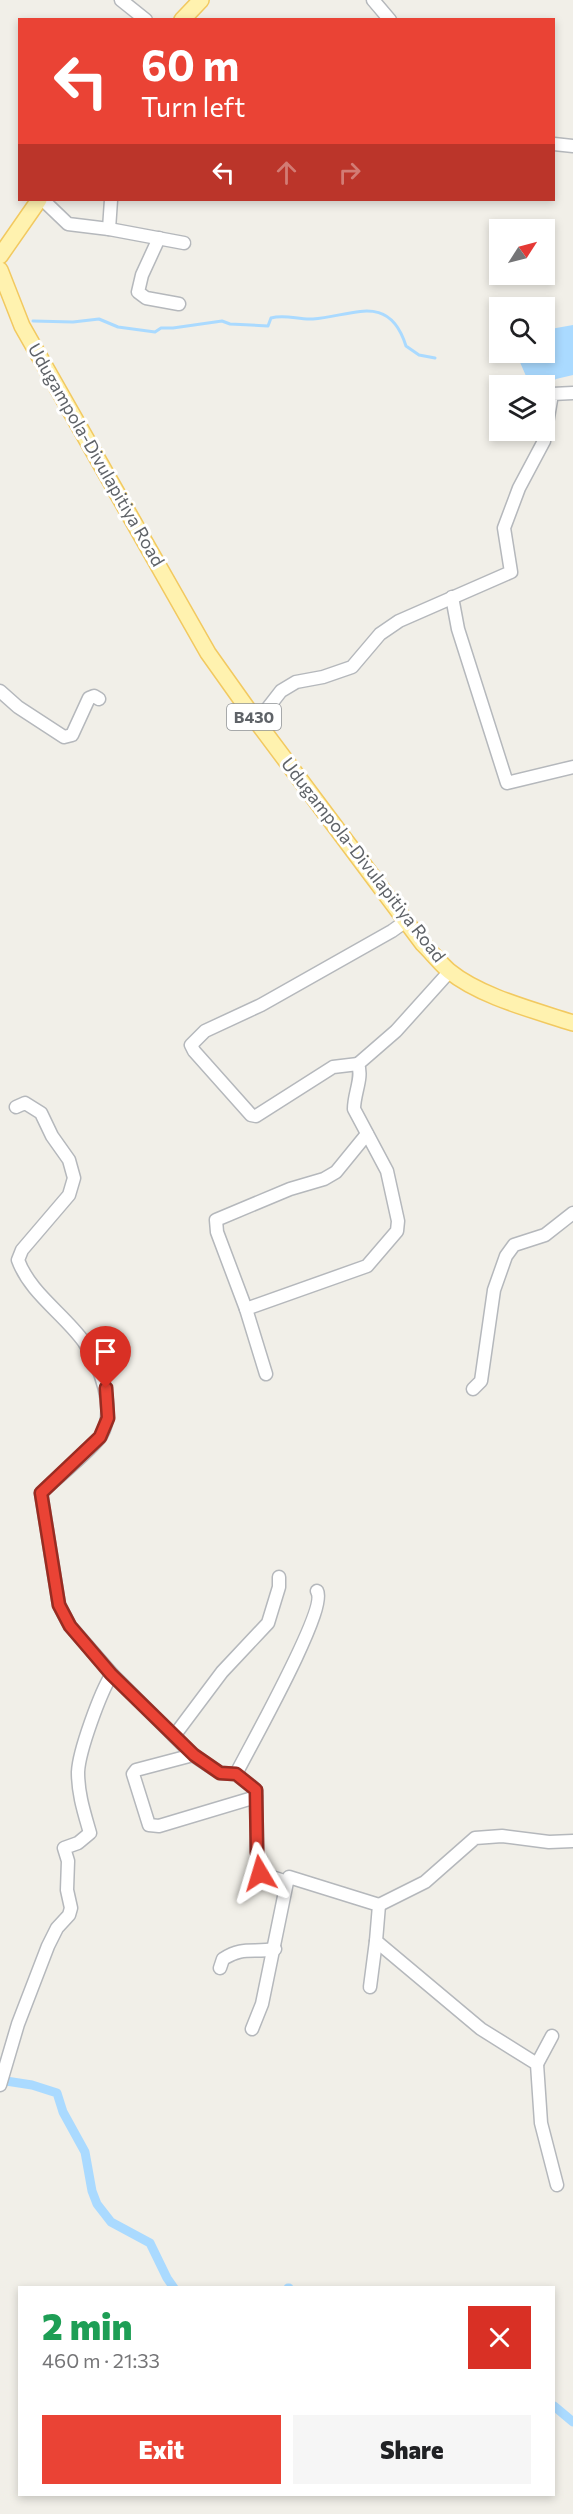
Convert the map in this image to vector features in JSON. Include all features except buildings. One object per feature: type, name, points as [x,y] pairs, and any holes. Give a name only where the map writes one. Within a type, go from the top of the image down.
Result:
[{"type":"main road","points":[[184,18],[201,0]]},
{"type":"main road","points":[[0,256],[38,201]]},
{"type":"main road","points":[[1,277],[21,228]]},
{"type":"main road","name":"Udugampola-Divulapitiya Road","points":[[1,277],[22,326],[208,653],[423,944],[450,971],[476,987],[518,1005],[573,1023]]},
{"type":"main road","name":"Udugampola-Divulapitiya Road","points":[[0,302],[22,326]]},
{"type":"street","points":[[121,0],[144,18]]},
{"type":"street","points":[[373,0],[388,18]]},
{"type":"street","points":[[555,144],[573,146]]},
{"type":"street","points":[[45,201],[68,224],[184,243]]},
{"type":"street","points":[[109,229],[111,201]]},
{"type":"street","points":[[159,238],[142,275],[138,292],[146,298],[179,304]]},
{"type":"street","points":[[257,722],[281,691],[296,682],[323,677],[352,667],[380,634],[399,621],[511,572],[504,528],[519,488],[544,441],[552,394],[573,393]]},
{"type":"street","points":[[452,597],[458,629],[507,783],[573,767]]},
{"type":"street","points":[[0,690],[18,707],[64,737],[72,735],[89,698],[94,696],[99,699]]},
{"type":"street","points":[[406,921],[271,999],[205,1031],[191,1045],[194,1051],[251,1115],[256,1116],[333,1067],[358,1064],[396,1031],[450,971]]},
{"type":"street","points":[[246,1309],[367,1266],[397,1231],[398,1221],[387,1171],[354,1109],[361,1072],[358,1064]]},
{"type":"street","points":[[15,1107],[25,1103],[41,1113],[52,1136],[69,1160],[74,1178],[69,1195],[22,1250],[18,1260],[22,1271],[84,1342],[106,1388],[108,1418],[100,1437],[41,1493],[59,1605],[70,1626],[111,1674],[194,1755],[220,1773],[236,1774],[256,1790],[257,1852],[260,1873],[288,1882]]},
{"type":"street","points":[[267,1374],[218,1232],[216,1220],[330,1176],[336,1172],[367,1134]]},
{"type":"street","points":[[473,1389],[481,1381],[494,1290],[506,1256],[514,1245],[545,1235],[573,1214]]},
{"type":"street","points":[[174,1736],[222,1672],[268,1623],[279,1587],[279,1577]]},
{"type":"street","points":[[236,1774],[285,1680],[300,1645],[309,1634],[319,1603],[320,1595],[317,1591]]},
{"type":"street","points":[[0,2085],[18,2024],[48,1946],[57,1928],[69,1915],[71,1908],[68,1890],[68,1861],[64,1848],[78,1843],[90,1833],[81,1803],[78,1770],[96,1706],[111,1674]]},
{"type":"street","points":[[194,1755],[136,1770],[133,1774],[149,1825],[159,1826],[256,1797]]},
{"type":"street","points":[[252,2029],[262,2004],[289,1877],[379,1905],[425,1882],[475,1838],[502,1836],[549,1842],[573,1840]]},
{"type":"street","points":[[370,1987],[379,1905]]},
{"type":"street","points":[[376,1941],[481,2029],[537,2064]]},
{"type":"street","points":[[220,1968],[223,1959],[235,1951],[248,1949],[257,1952],[275,1949]]},
{"type":"street","points":[[552,2036],[537,2064],[542,2123],[557,2185]]},
{"type":"water","points":[[573,325],[573,375],[555,380],[555,375],[526,375],[520,363],[555,363],[555,328]]},
{"type":"waterway","points":[[33,321],[73,322],[99,319],[118,327],[155,332],[161,328],[222,321],[230,324],[268,326],[271,318],[276,317],[313,319],[368,311],[380,313],[390,319],[399,329],[406,346],[419,355],[435,358]]},
{"type":"waterway","points":[[0,2076],[6,2081],[32,2085],[57,2093],[63,2112],[85,2152],[92,2191],[97,2204],[111,2222],[150,2243],[173,2286]]},
{"type":"waterway","points":[[555,2407],[573,2422]]},
{"type":"route","points":[[106,1388],[108,1418],[100,1437],[41,1493],[59,1605],[70,1626],[111,1674],[184,1746],[220,1773],[236,1774],[256,1790],[257,1852],[260,1873]]}]
